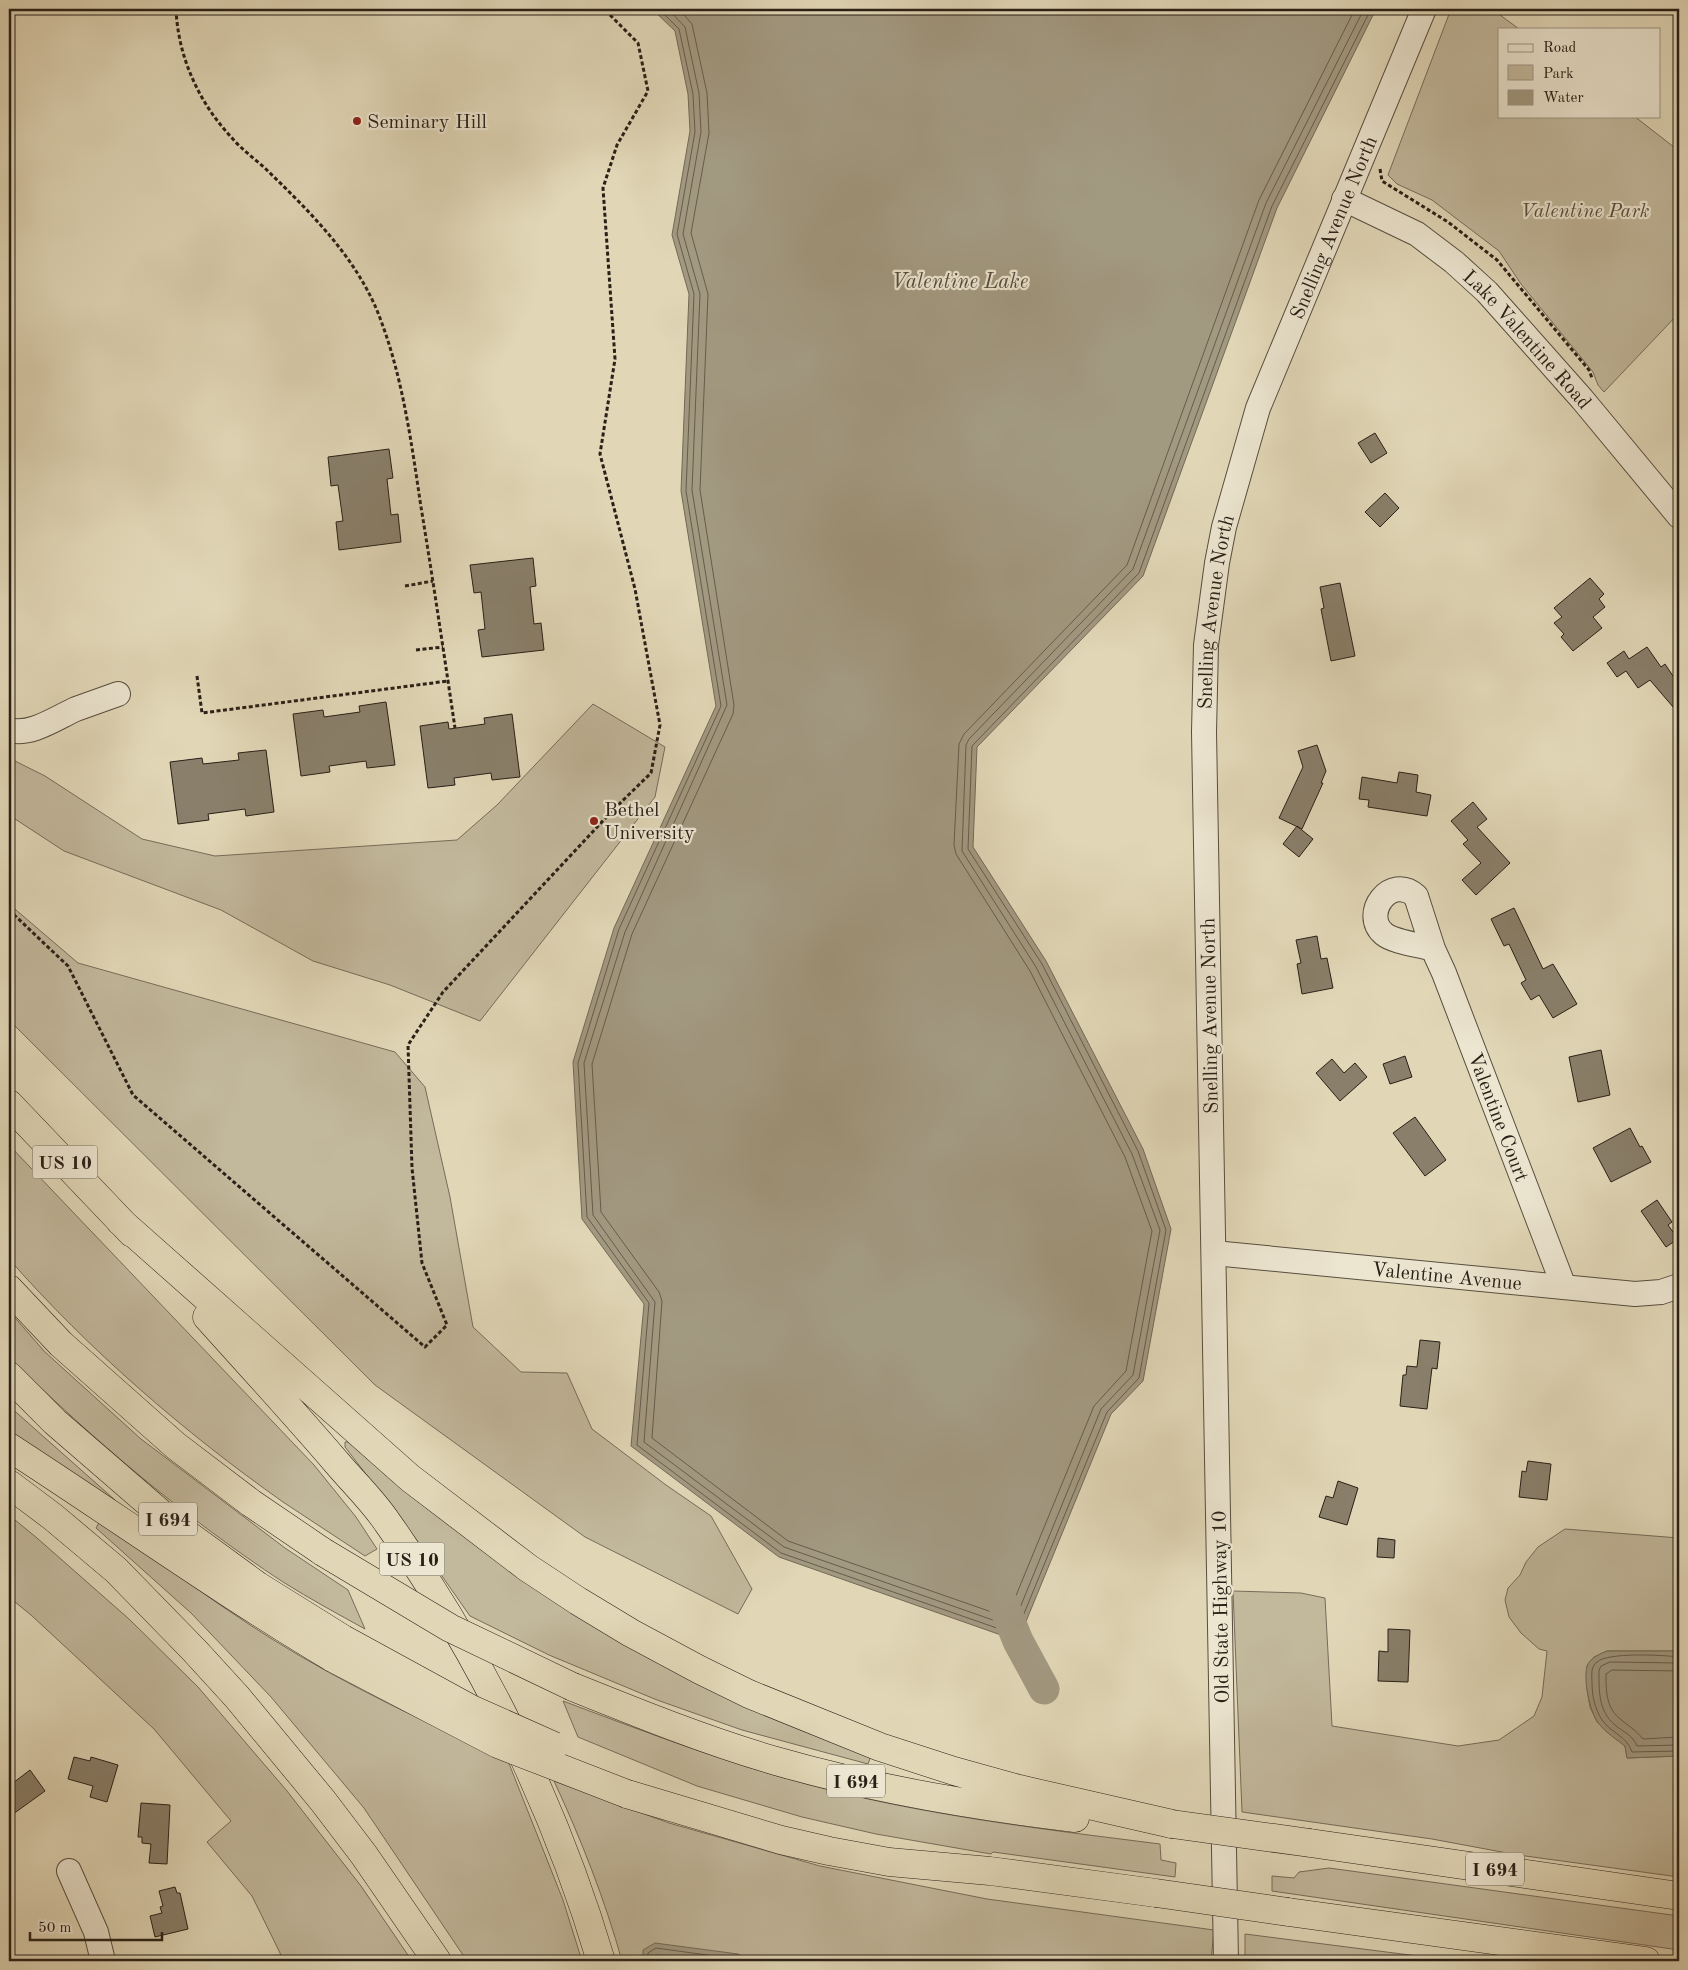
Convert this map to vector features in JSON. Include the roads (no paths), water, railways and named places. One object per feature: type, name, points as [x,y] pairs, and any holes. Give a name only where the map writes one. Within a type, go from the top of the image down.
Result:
[{"type":"highway","name":"US 10","points":[[9,1104],[120,1221],[298,1418],[386,1520],[431,1587],[472,1656],[532,1775],[563,1849],[601,1961]]},
{"type":"highway","points":[[120,1221],[410,1478],[528,1568],[631,1633],[749,1694],[880,1747],[936,1766],[1019,1789],[1161,1822]]},
{"type":"highway","name":"I 694","points":[[9,1289],[61,1344],[176,1446],[251,1503],[323,1552],[450,1628],[573,1687],[696,1735],[776,1761],[858,1781],[1026,1812],[1107,1822],[1161,1822],[1679,1896]]},
{"type":"highway","name":"I 694","points":[[9,1376],[55,1422],[173,1524],[258,1586],[338,1649]]},
{"type":"highway","points":[[9,1447],[100,1506],[212,1583],[338,1649],[498,1744],[630,1786],[781,1840],[889,1862],[969,1869],[1156,1893],[1646,1961]]},
{"type":"highway","points":[[9,1484],[53,1517],[116,1570],[231,1691],[323,1801],[359,1848],[437,1961]]},
{"type":"street","name":"Snelling Avenue North","points":[[1214,1253],[1204,732],[1206,645],[1224,528],[1255,417],[1281,349],[1424,9]]},
{"type":"street","name":"Lake Valentine Road","points":[[1344,198],[1417,234],[1454,262],[1487,292],[1582,399],[1679,516]]},
{"type":"street","points":[[9,730],[23,731],[36,728],[89,704],[118,694]]},
{"type":"street","name":"Valentine Court","points":[[1433,949],[1444,973],[1564,1287]]},
{"type":"street","name":"Valentine Avenue","points":[[1214,1253],[1635,1294],[1661,1292],[1679,1286]]},
{"type":"street","name":"Old State Highway 10","points":[[1214,1253],[1226,1961]]},
{"type":"street","points":[[69,1871],[96,1932],[103,1961]]},
{"type":"water","name":"Valentine Lake","points":[[652,9],[1376,9],[1277,208],[1143,576],[977,747],[973,847],[1046,961],[1143,1149],[1171,1229],[1143,1381],[1111,1414],[1018,1641],[779,1557],[631,1446],[644,1304],[582,1219],[573,1062],[614,928],[716,706],[681,491],[689,294],[672,235],[690,131],[688,94],[675,31]]},
{"type":"water","points":[[1607,1651],[1676,1651],[1679,1653],[1679,1756],[1627,1758],[1625,1746],[1599,1724],[1588,1695],[1586,1670],[1592,1659]]},
{"type":"water","points":[[655,1943],[738,1954],[751,1961],[643,1961],[643,1950]]},
{"type":"waterway","points":[[1002,1601],[1018,1641],[1044,1689]]},
{"type":"place","name":"Seminary Hill","points":[[357,121]]},
{"type":"place","name":"Bethel University","points":[[594,821]]},
{"type":"park label","name":"Valentine Park","points":[[1585,210]]}]
